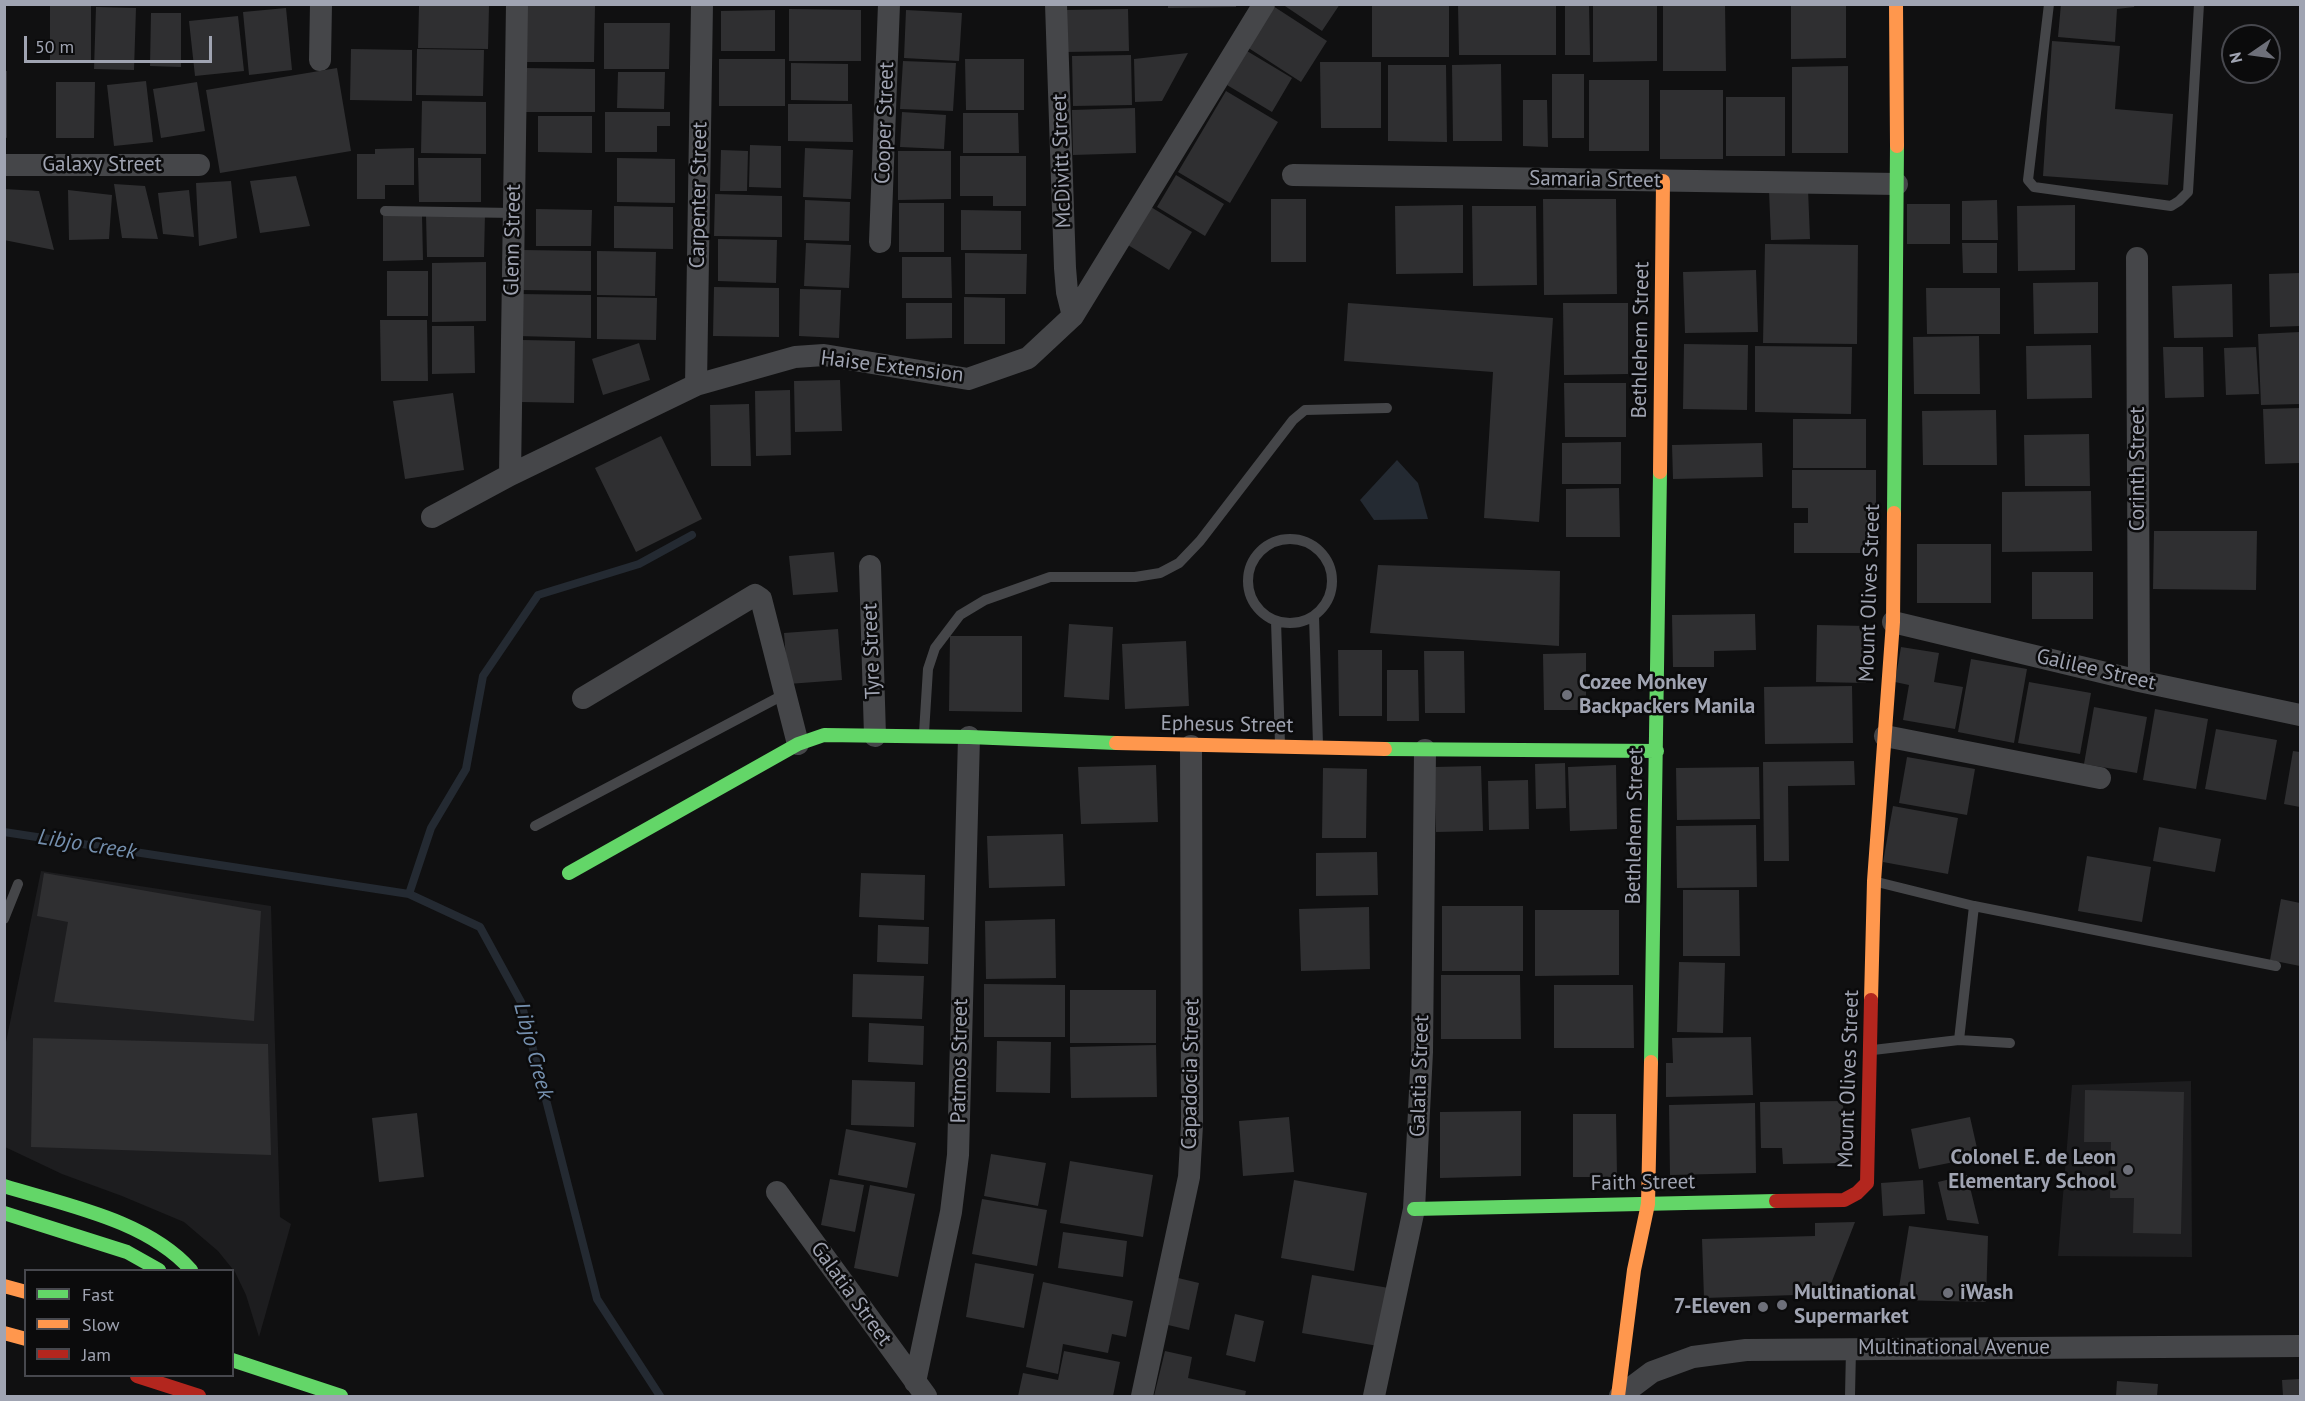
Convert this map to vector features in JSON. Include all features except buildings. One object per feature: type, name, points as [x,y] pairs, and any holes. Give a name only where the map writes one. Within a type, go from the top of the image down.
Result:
[{"type":"main road","name":"Mount Olives Street","points":[[1867,1183],[1872,1050],[1874,881],[1893,622],[1897,183],[1896,4]]},
{"type":"main road","name":"Bethlehem Street","points":[[1619,1396],[1634,1270],[1648,1204],[1657,751],[1663,181]]},
{"type":"main road","name":"Ephesus Street","points":[[568,873],[798,744],[824,735],[969,737],[1191,746],[1657,751]]},
{"type":"main road","name":"Faith Street","points":[[1414,1209],[1844,1200],[1857,1193],[1867,1183]]},
{"type":"main road","points":[[4,1186],[146,1235],[175,1252],[190,1269]]},
{"type":"main road","points":[[4,1213],[127,1252],[157,1269]]},
{"type":"main road","points":[[4,1286],[24,1291]]},
{"type":"main road","points":[[4,1333],[24,1338]]},
{"type":"main road","points":[[234,1361],[340,1396]]},
{"type":"main road","points":[[140,1377],[199,1396]]},
{"type":"main road","points":[[160,1396],[165,1377]]},
{"type":"main road","points":[[186,1396],[191,1377]]},
{"type":"street","points":[[320,60],[321,4]]},
{"type":"street","name":"Glenn Street","points":[[510,475],[517,4]]},
{"type":"street","name":"Carpenter Street","points":[[696,386],[702,4]]},
{"type":"street","name":"Cooper Street","points":[[880,242],[889,4]]},
{"type":"street","name":"McDivitt Street","points":[[1056,4],[1065,268],[1067,292],[1073,316]]},
{"type":"street","name":"Haise Extension","points":[[432,517],[510,475],[696,386],[795,357],[824,355],[968,379],[1028,358],[1073,316],[1264,4]]},
{"type":"street","name":"Galaxy Street","points":[[4,165],[199,165]]},
{"type":"street","name":"Samaria Srteet","points":[[1293,175],[1897,183]]},
{"type":"street","name":"Corinth Street","points":[[2137,258],[2139,681]]},
{"type":"street","name":"Tyre Street","points":[[870,566],[875,736]]},
{"type":"street","points":[[583,698],[754,595],[761,599],[798,744]]},
{"type":"street","name":"Galilee Street","points":[[1893,622],[2139,681],[2301,715]]},
{"type":"street","points":[[1885,736],[2100,778]]},
{"type":"street","name":"Patmos Street","points":[[921,1389],[951,1212],[958,1155],[969,737]]},
{"type":"street","name":"Capadocia Street","points":[[1142,1396],[1189,1177],[1192,1125],[1191,746]]},
{"type":"street","name":"Galatia Street","points":[[1374,1396],[1414,1209],[1422,1052],[1425,750]]},
{"type":"street","name":"Galatia Street","points":[[777,1192],[921,1389]]},
{"type":"street","name":"Multinational Avenue","points":[[1619,1396],[1652,1371],[1693,1357],[1746,1350],[2301,1346]]},
{"type":"lane","points":[[2049,4],[2028,180],[2030,184],[2034,187],[2171,206],[2180,201],[2188,192],[2199,4]]},
{"type":"lane","points":[[385,211],[514,213]]},
{"type":"lane","points":[[924,737],[928,669],[935,648],[960,615],[985,600],[1050,577],[1135,578],[1160,573],[1179,563],[1200,541],[1293,420],[1305,410],[1387,408]]},
{"type":"lane","points":[[1277,540],[1303,541],[1315,547],[1324,556],[1330,568],[1332,582],[1330,595],[1314,616],[1289,624],[1264,615],[1255,605],[1249,593],[1247,580],[1256,555],[1265,546],[1277,540]]},
{"type":"lane","points":[[1314,616],[1318,748]]},
{"type":"lane","points":[[1276,621],[1280,747]]},
{"type":"lane","points":[[535,826],[784,694]]},
{"type":"lane","points":[[1874,881],[1974,906],[2276,966]]},
{"type":"lane","points":[[4,919],[18,884]]},
{"type":"lane","points":[[1959,1040],[1974,906]]},
{"type":"lane","points":[[1872,1050],[1959,1040],[2010,1043]]},
{"type":"lane","points":[[1850,1396],[1851,1349]]},
{"type":"shaded area","points":[[1397,460],[1418,483],[1428,519],[1374,520],[1360,500]]},
{"type":"shaded area","points":[[41,871],[271,906],[280,1217],[291,1224],[259,1337],[246,1295],[234,1269],[218,1251],[184,1222],[62,1174],[5,1147],[5,1047]]},
{"type":"shaded area","name":"Colonel E. de Leon Elementary School","points":[[2191,1081],[2192,1257],[2058,1256],[2072,1085]]},
{"type":"waterway","points":[[409,894],[431,828],[466,769],[483,676],[538,595],[639,564],[692,535]]},
{"type":"waterway","name":"Libjo Creek","points":[[4,832],[409,894],[480,927],[521,1002],[597,1299],[660,1396]]},
{"type":"traffic: fast","points":[[1894,513],[1897,146]]},
{"type":"traffic: fast","points":[[1651,1062],[1660,472]]},
{"type":"traffic: fast","points":[[569,873],[798,744],[824,735],[969,737],[1116,743]]},
{"type":"traffic: fast","points":[[1385,749],[1657,751]]},
{"type":"traffic: fast","points":[[4,1186],[104,1216],[129,1226],[152,1238],[190,1269]]},
{"type":"traffic: fast","points":[[1414,1209],[1776,1201]]},
{"type":"traffic: fast","points":[[4,1213],[127,1252],[157,1269]]},
{"type":"traffic: fast","points":[[234,1361],[341,1396]]},
{"type":"traffic: slow","points":[[1896,4],[1897,146]]},
{"type":"traffic: slow","points":[[1660,472],[1663,181]]},
{"type":"traffic: slow","points":[[1871,1000],[1874,881],[1893,622],[1894,513]]},
{"type":"traffic: slow","points":[[1116,743],[1385,749]]},
{"type":"traffic: slow","points":[[1618,1396],[1634,1270],[1648,1204],[1651,1062]]},
{"type":"traffic: slow","points":[[4,1286],[24,1291]]},
{"type":"traffic: slow","points":[[4,1333],[24,1338]]},
{"type":"traffic: jam","points":[[1776,1201],[1844,1200],[1857,1193],[1867,1183],[1871,1000]]},
{"type":"traffic: jam","points":[[140,1377],[199,1396]]},
{"type":"place","name":"Cozee Monkey Backpackers Manila","points":[[1567,695]]},
{"type":"place","name":"Colonel E. de Leon Elementary School","points":[[2128,1170]]},
{"type":"place","name":"iWash","points":[[1948,1293]]},
{"type":"place","name":"Multinational Supermarket","points":[[1782,1305]]},
{"type":"place","name":"7-Eleven","points":[[1763,1307]]}]
